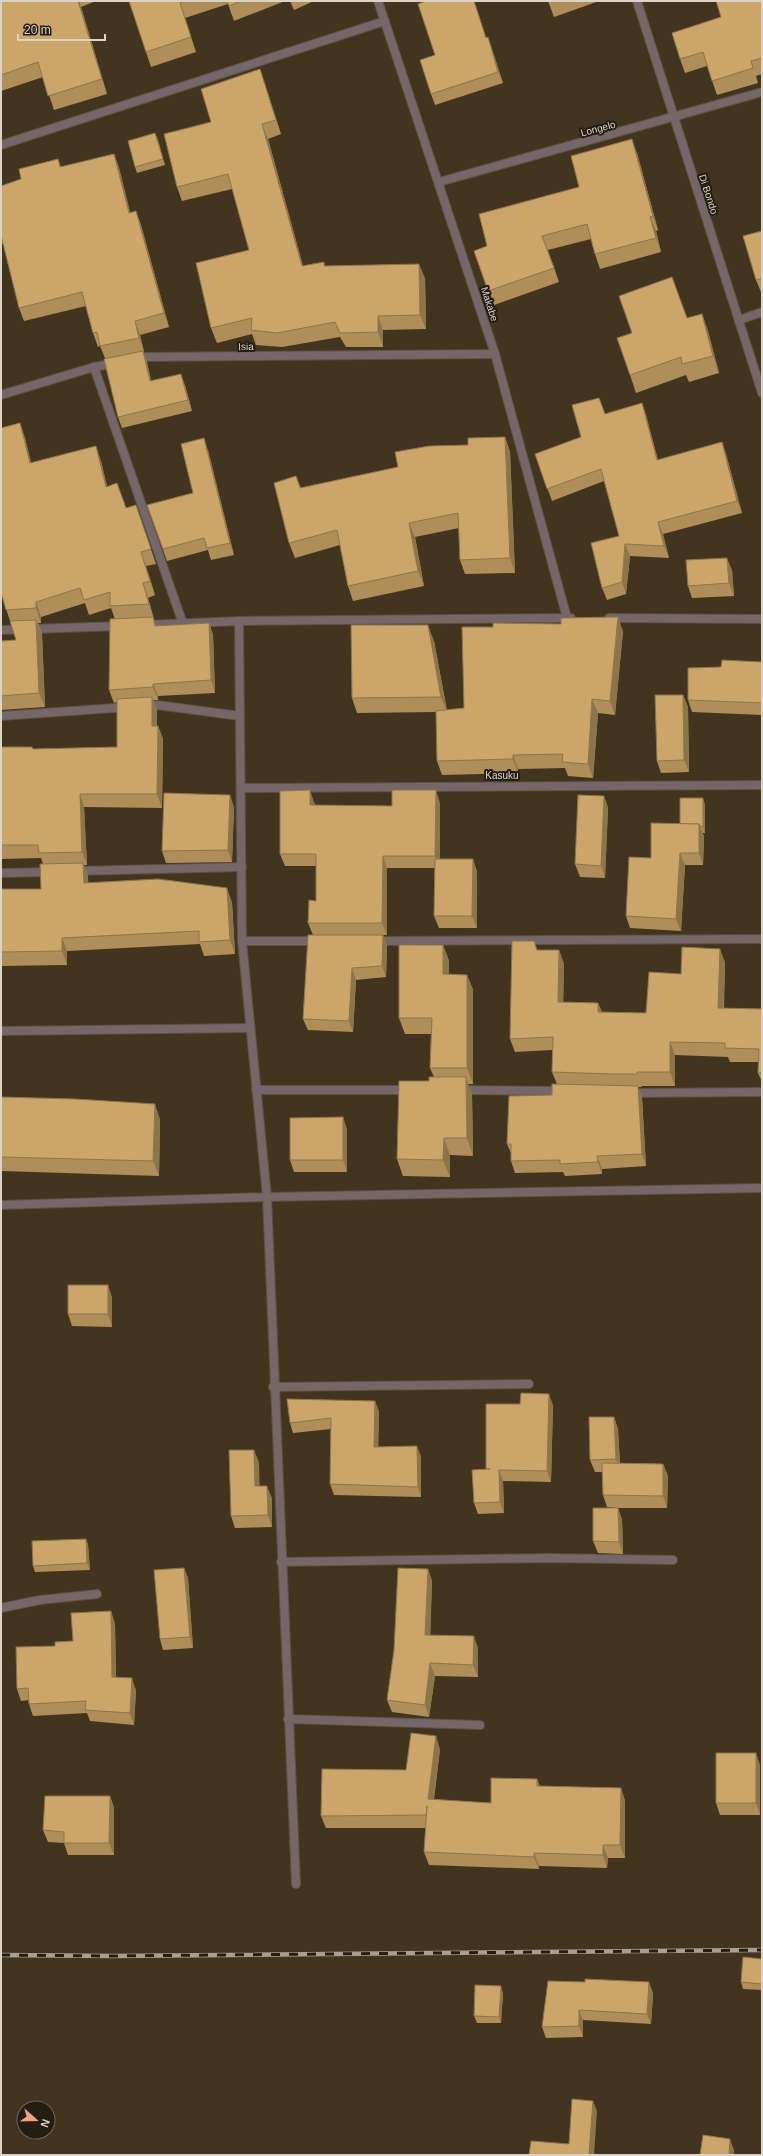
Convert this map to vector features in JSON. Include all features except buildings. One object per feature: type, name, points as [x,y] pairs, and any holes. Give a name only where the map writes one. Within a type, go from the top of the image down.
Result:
[{"type":"street","name":"Makabe","points":[[378,1],[386,21],[495,354],[567,618]]},
{"type":"street","name":"Di Bondo","points":[[637,1],[762,394]]},
{"type":"street","points":[[1,146],[386,21]]},
{"type":"street","name":"Longelo","points":[[439,182],[674,118],[762,92]]},
{"type":"street","points":[[739,320],[762,312]]},
{"type":"street","name":"Isia","points":[[1,395],[94,367],[143,357],[495,354]]},
{"type":"street","points":[[94,367],[183,624]]},
{"type":"street","points":[[1,630],[239,621],[582,618]]},
{"type":"street","points":[[598,618],[762,619]]},
{"type":"street","points":[[239,621],[242,941],[249,1028],[267,1197],[273,1387],[296,1884]]},
{"type":"street","points":[[1,716],[158,705],[240,716]]},
{"type":"street","name":"Kasuku","points":[[241,788],[762,785]]},
{"type":"street","points":[[1,873],[242,867]]},
{"type":"street","points":[[369,941],[762,939]]},
{"type":"street","points":[[242,941],[329,941]]},
{"type":"street","points":[[1,1030],[249,1028]]},
{"type":"street","points":[[256,1090],[420,1090]]},
{"type":"street","points":[[452,1090],[570,1091]]},
{"type":"street","points":[[625,1092],[762,1092]]},
{"type":"street","points":[[1,1205],[267,1197],[762,1188]]},
{"type":"street","points":[[273,1387],[529,1384]]},
{"type":"street","points":[[281,1562],[550,1558],[673,1560]]},
{"type":"street","points":[[1,1608],[40,1600],[97,1594]]},
{"type":"street","points":[[288,1720],[480,1725]]},
{"type":"railway","points":[[1,1955],[112,1956],[762,1950]]}]
